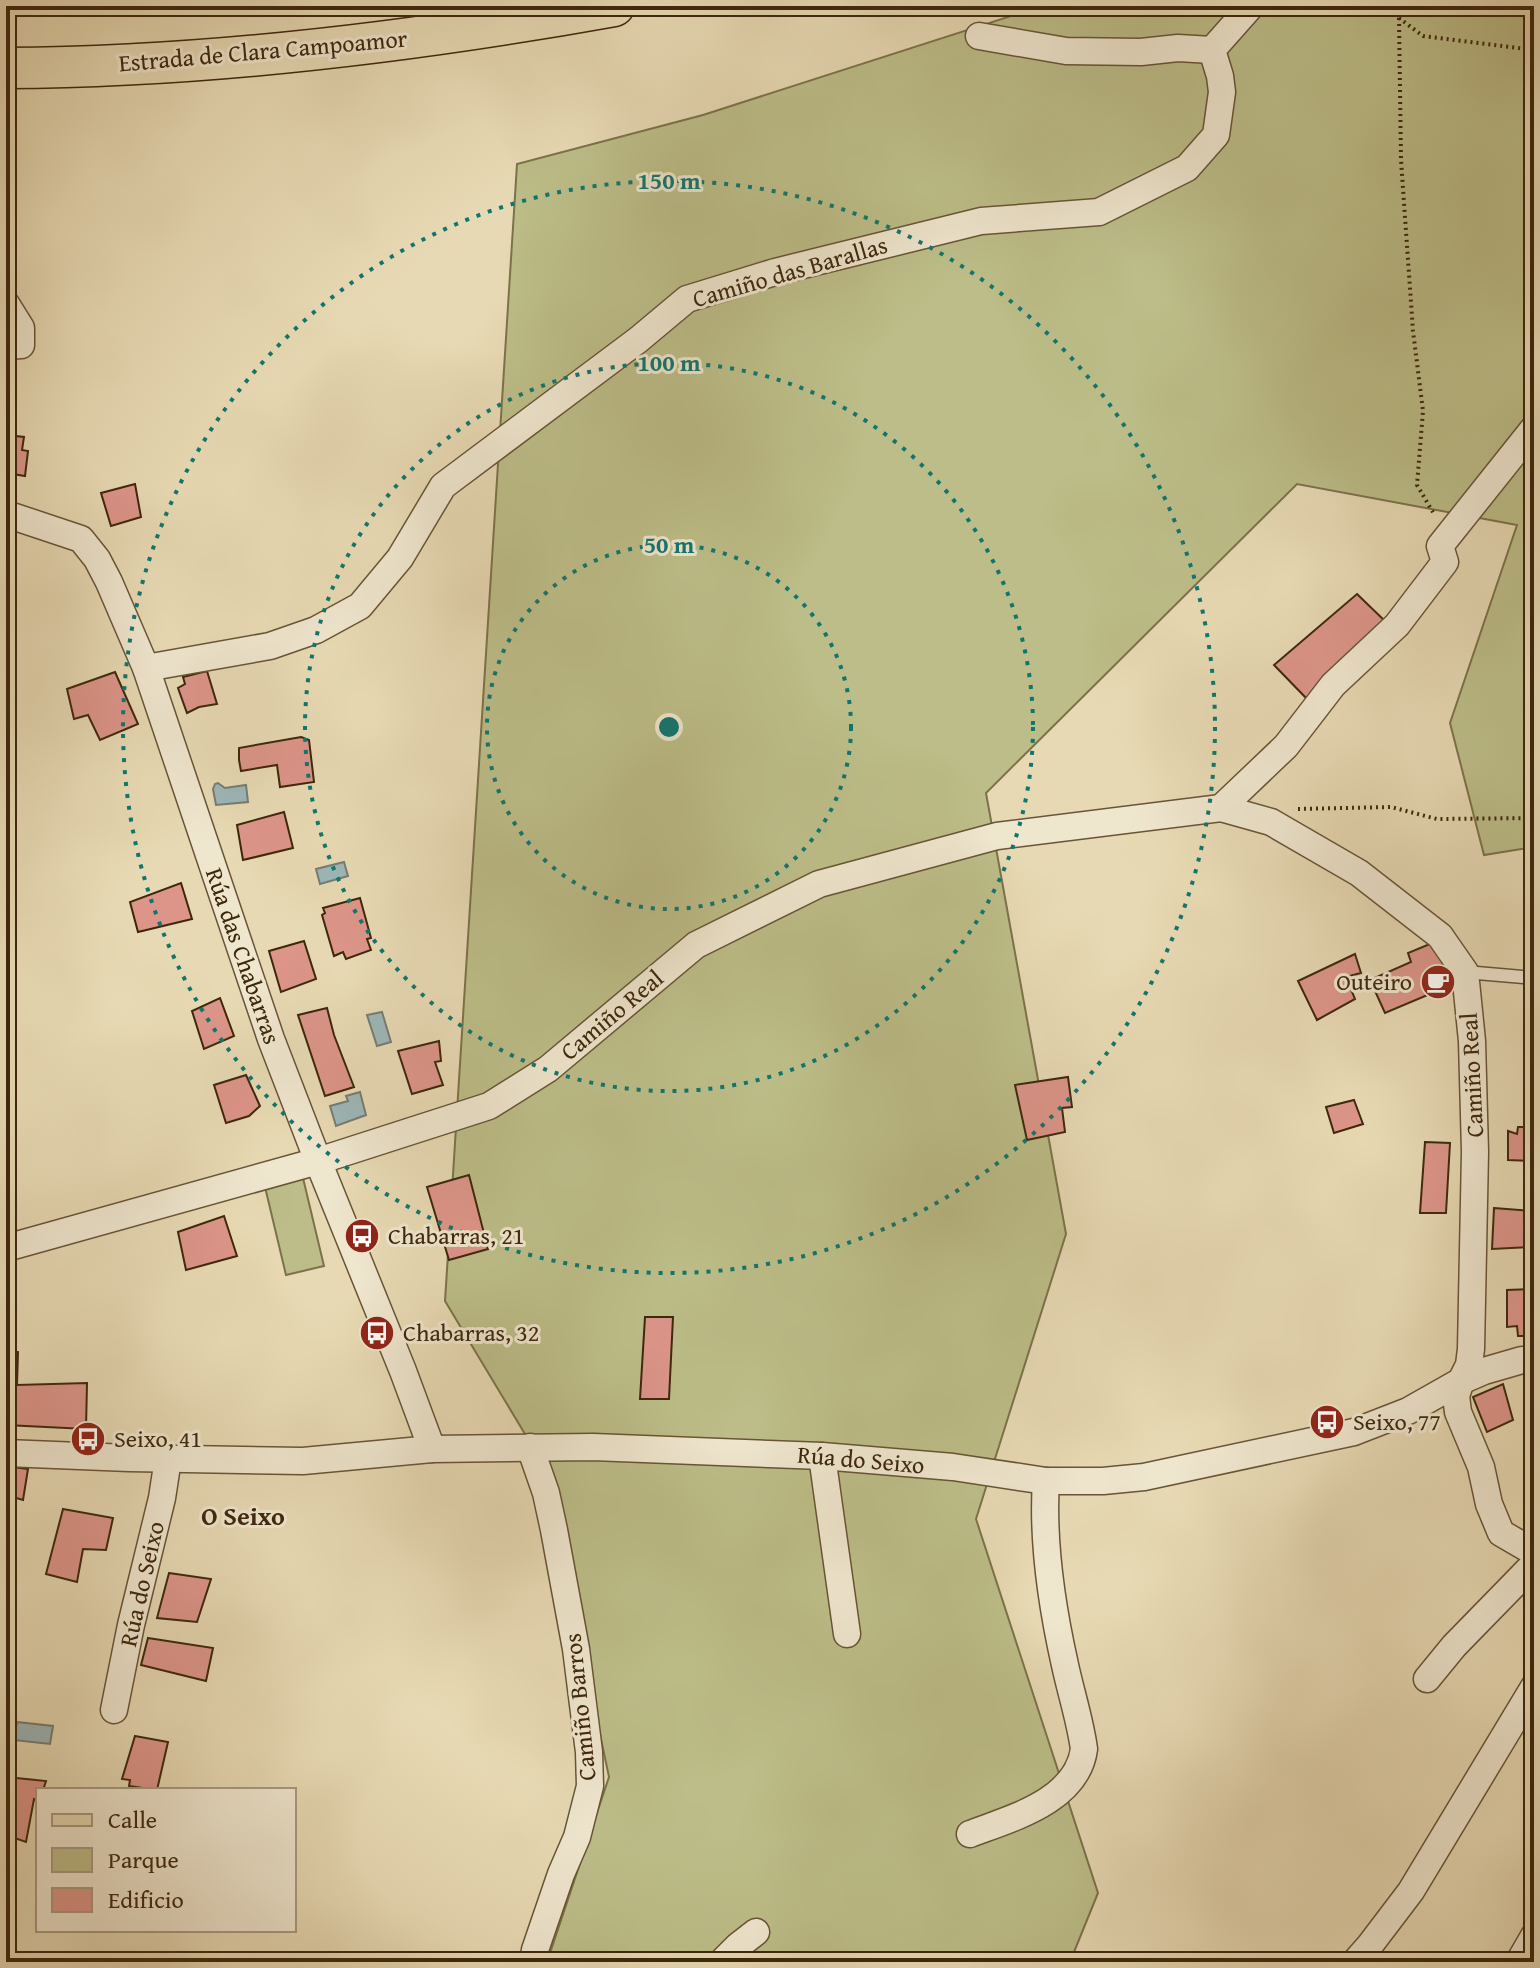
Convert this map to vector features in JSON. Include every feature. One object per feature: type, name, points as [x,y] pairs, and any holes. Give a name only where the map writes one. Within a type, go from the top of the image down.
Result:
[{"type":"main road","name":"Estrada de Clara Campoamor","points":[[6,43],[222,33],[452,6]]},
{"type":"main road","name":"Estrada de Clara Campoamor","points":[[6,68],[80,67],[304,51],[397,41],[614,6]]},
{"type":"street","points":[[979,36],[1066,51],[1212,50],[1251,6]]},
{"type":"street","name":"Camiño das Barallas","points":[[146,668],[270,646],[316,630],[360,606],[400,558],[443,486],[638,340],[687,299],[775,272],[981,221],[1099,212],[1187,168],[1216,135],[1222,92],[1212,50]]},
{"type":"street","points":[[6,304],[21,328],[21,345],[6,346]]},
{"type":"street","points":[[1221,808],[1286,746],[1333,685],[1397,625],[1445,562],[1440,546],[1534,428]]},
{"type":"street","name":"Rúa das Chabarras","points":[[6,514],[81,539],[97,559],[109,582],[146,668],[271,1039],[432,1449]]},
{"type":"street","name":"Camiño Real","points":[[6,1248],[318,1161],[489,1106],[548,1069],[696,945],[819,884],[997,836],[1221,808],[1271,822],[1359,873],[1440,936],[1465,972],[1472,1041],[1475,1152],[1471,1349],[1469,1365],[1456,1396],[1458,1412],[1481,1467],[1489,1504],[1501,1533],[1534,1552]]},
{"type":"street","name":"Rúa do Seixo","points":[[6,1453],[303,1461],[432,1449],[593,1447],[822,1456],[953,1467],[1046,1481],[1103,1481],[1144,1477],[1354,1432],[1408,1411],[1461,1381],[1504,1365],[1534,1360]]},
{"type":"street","name":"Camiño Barros","points":[[530,1447],[546,1493],[576,1649],[588,1740],[590,1786],[577,1837],[561,1874],[533,1962]]},
{"type":"street","points":[[822,1456],[847,1634]]},
{"type":"street","name":"Rúa do Seixo","points":[[114,1710],[168,1459]]},
{"type":"street","points":[[970,1834],[1010,1819],[1050,1798],[1067,1785],[1082,1764],[1084,1749],[1056,1620],[1045,1538],[1046,1481]]},
{"type":"street","points":[[1427,1679],[1454,1646],[1534,1564]]},
{"type":"street","points":[[1355,1962],[1411,1891],[1534,1687]]},
{"type":"street","points":[[722,1962],[756,1932]]},
{"type":"street","points":[[1519,1962],[1534,1936]]},
{"type":"lane","points":[[1465,972],[1534,978]]},
{"type":"path","points":[[1401,6],[1401,160],[1413,331],[1423,411],[1417,485],[1447,536]]},
{"type":"path","points":[[1399,18],[1423,36],[1534,50]]},
{"type":"path","points":[[1292,809],[1391,807],[1437,819],[1534,818]]},
{"type":"green space","points":[[1042,6],[1534,6],[1534,847],[1484,855],[1450,723],[1517,525],[1297,484],[986,793],[1066,1234],[976,1519],[1098,1893],[1070,1962],[547,1962],[609,1777],[543,1464],[445,1301],[517,164],[703,115]]},
{"type":"green space","points":[[303,1178],[324,1266],[286,1275],[265,1187]]},
{"type":"water","points":[[218,783],[225,788],[246,785],[248,802],[216,805],[213,789]]},
{"type":"water","points":[[344,862],[348,876],[320,884],[316,869]]},
{"type":"water","points":[[382,1012],[391,1042],[377,1046],[367,1015]]},
{"type":"water","points":[[360,1092],[366,1115],[336,1126],[330,1106],[348,1101],[346,1096]]},
{"type":"water","points":[[17,1722],[53,1726],[50,1744],[13,1740]]},
{"type":"building","points":[[6,377],[15,412],[6,411]]},
{"type":"building","points":[[6,435],[24,437],[22,450],[28,451],[25,476],[6,473]]},
{"type":"building","points":[[135,484],[141,517],[111,526],[101,493]]},
{"type":"building","points":[[1357,594],[1387,623],[1308,700],[1274,665]]},
{"type":"building","points":[[207,671],[217,704],[187,713],[178,688],[185,684],[183,677]]},
{"type":"building","points":[[115,672],[138,724],[100,740],[88,715],[74,719],[67,689]]},
{"type":"building","points":[[301,737],[309,740],[314,782],[280,787],[277,765],[241,771],[239,748]]},
{"type":"building","points":[[284,812],[293,848],[243,860],[237,825]]},
{"type":"building","points":[[181,883],[192,919],[138,932],[130,902]]},
{"type":"building","points":[[360,898],[371,938],[367,939],[371,950],[346,959],[343,952],[334,956],[322,915],[325,913],[323,908]]},
{"type":"building","points":[[304,941],[316,979],[281,992],[269,951]]},
{"type":"building","points":[[1437,941],[1450,961],[1427,972],[1437,991],[1385,1013],[1370,980],[1411,962],[1408,953]]},
{"type":"building","points":[[1355,954],[1361,973],[1346,977],[1355,999],[1317,1020],[1298,981]]},
{"type":"building","points":[[220,998],[234,1036],[204,1049],[192,1011]]},
{"type":"building","points":[[327,1008],[354,1087],[325,1096],[298,1015]]},
{"type":"building","points":[[439,1041],[441,1061],[435,1062],[443,1085],[412,1094],[398,1051]]},
{"type":"building","points":[[246,1075],[260,1106],[249,1116],[226,1123],[214,1085]]},
{"type":"building","points":[[1068,1077],[1072,1107],[1062,1108],[1065,1132],[1027,1140],[1015,1085]]},
{"type":"building","points":[[1354,1100],[1363,1124],[1334,1133],[1326,1107]]},
{"type":"building","points":[[1518,1127],[1534,1127],[1534,1161],[1508,1160],[1508,1131],[1517,1134]]},
{"type":"building","points":[[1425,1142],[1450,1143],[1446,1213],[1420,1213]]},
{"type":"building","points":[[469,1175],[488,1249],[449,1260],[427,1187]]},
{"type":"building","points":[[1494,1208],[1531,1211],[1529,1247],[1492,1249]]},
{"type":"building","points":[[224,1216],[237,1256],[186,1270],[178,1232]]},
{"type":"building","points":[[1533,1289],[1534,1336],[1518,1336],[1517,1326],[1507,1327],[1507,1290]]},
{"type":"building","points":[[645,1317],[673,1317],[669,1399],[640,1399]]},
{"type":"building","points":[[18,1352],[17,1385],[87,1383],[86,1429],[6,1425],[6,1353]]},
{"type":"building","points":[[1503,1384],[1513,1420],[1487,1432],[1473,1397]]},
{"type":"building","points":[[6,1466],[28,1469],[23,1500],[13,1497],[10,1519],[6,1518]]},
{"type":"building","points":[[63,1509],[113,1518],[106,1550],[83,1549],[77,1582],[46,1574]]},
{"type":"building","points":[[169,1573],[211,1579],[197,1622],[157,1618]]},
{"type":"building","points":[[148,1638],[213,1648],[206,1681],[141,1665]]},
{"type":"building","points":[[135,1736],[168,1742],[157,1788],[129,1786],[130,1780],[122,1779]]},
{"type":"building","points":[[6,1777],[46,1781],[44,1788],[36,1788],[26,1842],[6,1835]]},
{"type":"place","name":"Outeiro","points":[[1438,982]]},
{"type":"place","name":"Chabarras, 21","points":[[362,1236]]},
{"type":"place","name":"Chabarras, 32","points":[[377,1333]]},
{"type":"place","name":"Seixo, 77","points":[[1327,1422]]},
{"type":"place","name":"Seixo, 41","points":[[88,1439]]},
{"type":"district","name":"O Seixo","points":[[243,1516]]}]
